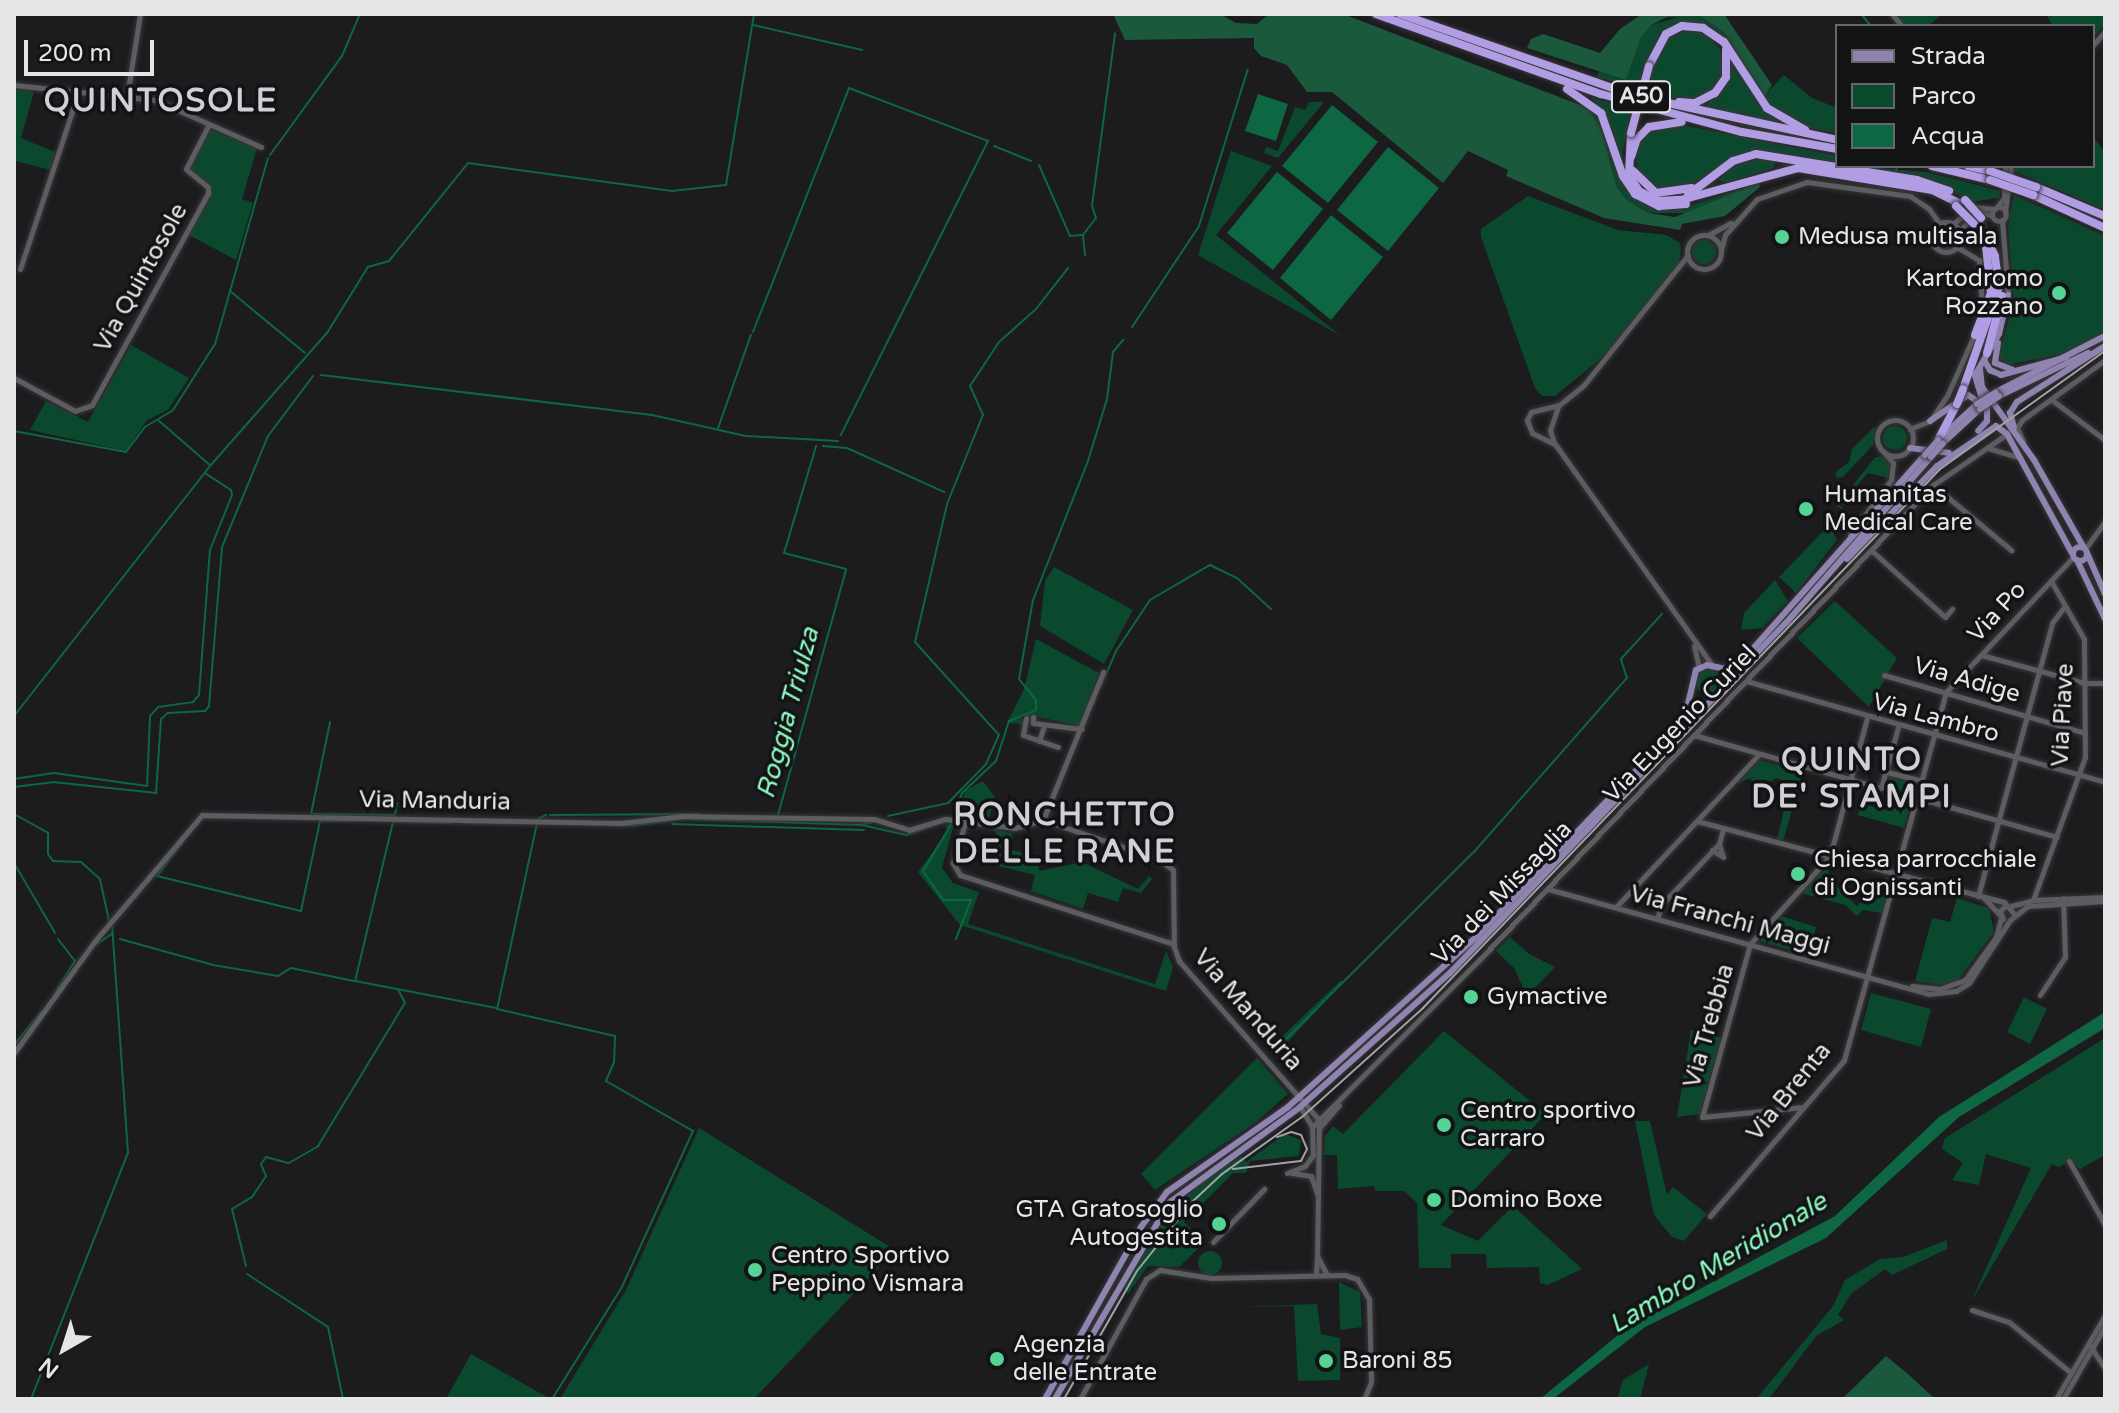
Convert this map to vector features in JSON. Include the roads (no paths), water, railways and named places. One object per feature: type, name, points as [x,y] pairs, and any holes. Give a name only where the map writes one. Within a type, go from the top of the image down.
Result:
[{"type":"highway","name":"A50","points":[[1400,14],[1636,96],[1835,139]]},
{"type":"highway","name":"A50","points":[[1377,15],[1541,76],[1742,132],[1835,149]]},
{"type":"highway","points":[[1835,138],[1803,129],[1767,108],[1716,36],[1697,26],[1675,28],[1658,42],[1649,66],[1626,160],[1634,184],[1647,196],[1672,201],[1777,171],[1816,169],[1918,187],[1960,203]]},
{"type":"highway","points":[[1636,96],[1689,103],[1715,93],[1728,68],[1716,36]]},
{"type":"highway","points":[[1541,76],[1586,98],[1601,113],[1628,186],[1651,204],[1687,204],[1757,177]]},
{"type":"highway","points":[[1710,177],[1676,193],[1651,191],[1632,169],[1633,145],[1643,132],[1667,121],[1742,132]]},
{"type":"highway","points":[[1672,201],[1691,193],[1733,161],[1776,156],[1835,166]]},
{"type":"highway","points":[[1776,156],[1777,171]]},
{"type":"highway","points":[[1723,187],[1718,178],[1733,161]]},
{"type":"highway","points":[[1846,168],[1917,180],[1960,203],[1996,244],[2004,276],[1986,356]]},
{"type":"highway","points":[[1944,168],[1990,176]]},
{"type":"highway","points":[[1972,168],[2105,216]]},
{"type":"highway","points":[[2034,191],[2105,228]]},
{"type":"highway","points":[[1975,335],[1989,307],[1992,281],[1978,221]]},
{"type":"highway","points":[[1941,442],[1999,286],[1995,256],[1978,221]]},
{"type":"main road","points":[[1967,442],[1987,421],[1975,384],[1999,333],[2008,295]]},
{"type":"main road","points":[[2008,295],[2005,329],[1993,355],[2000,367],[2013,370]]},
{"type":"main road","name":"Via Eugenio Curiel","points":[[1714,666],[1726,669],[1742,661],[1941,442],[1982,406],[1997,394],[2105,336]]},
{"type":"main road","points":[[2027,451],[2010,420],[2012,408],[2105,345]]},
{"type":"main road","name":"Via Eugenio Curiel","points":[[1997,394],[2105,345]]},
{"type":"main road","points":[[1986,356],[1997,374],[2070,357]]},
{"type":"main road","points":[[1980,369],[1982,387],[1998,409],[2016,450],[2105,619]]},
{"type":"main road","points":[[1930,421],[1959,397],[1968,395],[2005,427],[2034,460],[2085,550],[2105,594]]},
{"type":"main road","points":[[1813,593],[1956,450],[1990,427],[2005,427]]},
{"type":"main road","points":[[1910,448],[1941,454],[1956,450]]},
{"type":"main road","points":[[2016,450],[2034,460]]},
{"type":"main road","name":"Via Eugenio Curiel","points":[[1724,683],[1813,593],[1928,456]]},
{"type":"main road","points":[[2074,557],[2085,550]]},
{"type":"main road","points":[[2074,557],[2085,550]]},
{"type":"main road","points":[[1699,668],[1714,666],[1724,683]]},
{"type":"main road","name":"Via dei Missaglia","points":[[1045,1399],[1158,1202],[1191,1171],[1300,1097],[1452,960],[1684,721],[1693,688],[1692,676],[1699,668]]},
{"type":"main road","name":"Via dei Missaglia","points":[[1055,1399],[1169,1203],[1307,1102],[1475,947],[1724,683]]},
{"type":"main road","points":[[1693,688],[1711,697]]},
{"type":"street","points":[[127,96],[140,14]]},
{"type":"street","points":[[14,85],[155,100],[261,147]]},
{"type":"street","points":[[20,269],[78,94]]},
{"type":"street","name":"Via Quintosole","points":[[14,378],[85,411],[208,193],[208,187],[186,170],[208,126]]},
{"type":"street","points":[[1994,211],[2004,198],[2005,168]]},
{"type":"street","points":[[2008,295],[2002,220],[2011,168]]},
{"type":"street","points":[[1714,666],[1694,645],[1555,444],[1550,430],[1552,418],[1559,405],[1598,370],[1683,268],[1691,242],[1735,221],[1762,195],[1816,182],[1910,196],[1929,209],[1939,223]]},
{"type":"street","points":[[1939,223],[1954,223],[1974,207],[1994,211],[2002,220]]},
{"type":"street","points":[[1957,247],[1960,230],[1979,211],[2005,212]]},
{"type":"street","points":[[1683,268],[1713,266],[1735,221]]},
{"type":"street","points":[[1939,223],[1931,234],[1935,247],[1943,252],[1957,247]]},
{"type":"street","points":[[1954,223],[1960,230]]},
{"type":"street","points":[[1707,235],[1721,250]]},
{"type":"street","points":[[1910,429],[1930,421],[1975,335],[1984,280],[1979,260],[1957,247]]},
{"type":"street","points":[[1688,255],[1695,266]]},
{"type":"street","points":[[2027,451],[2018,423],[2105,360]]},
{"type":"street","points":[[2052,400],[2105,440]]},
{"type":"street","points":[[1555,444],[1542,435],[1532,433],[1527,420],[1531,412],[1559,405]]},
{"type":"street","points":[[1544,410],[1552,418]]},
{"type":"street","points":[[1838,550],[1891,480],[1893,463],[1877,441],[1884,424],[1898,421],[1910,429]]},
{"type":"street","points":[[2005,427],[1999,443],[2016,450]]},
{"type":"street","points":[[1885,453],[1896,456],[1910,448],[1910,429]]},
{"type":"street","points":[[1542,435],[1550,430]]},
{"type":"street","name":"Via Eugenio Curiel","points":[[1344,1097],[1548,889],[1933,485],[1983,447],[1999,443]]},
{"type":"street","points":[[1983,447],[2021,459]]},
{"type":"street","points":[[1933,485],[2011,550]]},
{"type":"street","points":[[2085,550],[2105,521]]},
{"type":"street","points":[[1871,550],[1945,617],[1952,609]]},
{"type":"street","name":"Via Po","points":[[1946,692],[2074,557]]},
{"type":"street","name":"Via Piave","points":[[2033,900],[2080,775],[2085,733],[2084,639],[2051,581]]},
{"type":"street","points":[[1980,897],[2052,623],[2065,606]]},
{"type":"street","points":[[1694,645],[1699,668]]},
{"type":"street","points":[[1981,655],[2085,683],[2105,683]]},
{"type":"street","points":[[1043,820],[1065,757],[1082,729],[1103,672]]},
{"type":"street","points":[[1752,674],[1758,687]]},
{"type":"street","name":"Via Adige","points":[[1884,675],[2085,733]]},
{"type":"street","points":[[1745,681],[1758,687]]},
{"type":"street","points":[[1739,688],[1758,687]]},
{"type":"street","name":"Via Lambro","points":[[1758,687],[2105,782]]},
{"type":"street","name":"Via Brenta","points":[[1710,1216],[1844,1060],[1946,692]]},
{"type":"street","points":[[1033,717],[1033,723],[1044,726],[1082,729]]},
{"type":"street","points":[[1026,718],[1023,735],[1058,747]]},
{"type":"street","points":[[1750,944],[1830,856],[1867,718]]},
{"type":"street","points":[[1039,741],[1044,726]]},
{"type":"street","points":[[1694,735],[1881,788],[1898,727]]},
{"type":"street","points":[[1615,908],[1758,755]]},
{"type":"street","points":[[1886,772],[1920,780]]},
{"type":"street","points":[[1918,798],[2057,837]]},
{"type":"street","name":"Via Manduria","points":[[14,1053],[85,953],[202,815],[621,823],[680,816],[874,819],[909,830],[953,820],[1017,828],[1043,820],[1162,860],[1175,875],[1174,944],[1183,966],[1300,1097]]},
{"type":"street","points":[[1697,821],[2009,906],[2033,900],[2105,899]]},
{"type":"street","name":"Via Manduria","points":[[965,823],[953,863],[960,875],[1174,944]]},
{"type":"street","points":[[1712,850],[1723,857],[1719,844],[1723,829]]},
{"type":"street","points":[[1657,919],[1662,904],[1719,844]]},
{"type":"street","name":"Via Franchi Maggi","points":[[1548,889],[1941,994],[1969,983],[2012,918]]},
{"type":"street","points":[[1980,897],[2001,916],[2012,918],[2028,906],[2063,901]]},
{"type":"street","points":[[2040,995],[2065,957],[2063,901]]},
{"type":"street","points":[[2009,906],[2012,918]]},
{"type":"street","name":"Via Franchi Maggi","points":[[1903,985],[1939,989],[1965,980],[1996,937],[2001,916],[2009,906]]},
{"type":"street","name":"Via Trebbia","points":[[1750,944],[1702,1117],[1804,1107]]},
{"type":"street","points":[[1300,1097],[1319,1120]]},
{"type":"street","points":[[1300,1097],[1300,1107],[1315,1127]]},
{"type":"street","points":[[1316,1275],[1318,1197],[1311,1169],[1315,1127],[1344,1097]]},
{"type":"street","points":[[1315,1127],[1344,1097]]},
{"type":"street","points":[[2069,1161],[2105,1225]]},
{"type":"street","points":[[1213,1242],[1264,1189]]},
{"type":"street","points":[[1316,1268],[1327,1275]]},
{"type":"street","points":[[1303,1276],[1316,1268]]},
{"type":"street","points":[[1080,1399],[1153,1273],[1211,1278],[1353,1277],[1368,1293],[1371,1382],[1364,1399]]},
{"type":"street","points":[[1972,1310],[2009,1322],[2071,1373]]},
{"type":"street","points":[[2063,1399],[2105,1315]]},
{"type":"street","points":[[2056,1399],[2105,1326]]},
{"type":"street","points":[[2090,1346],[2105,1368]]},
{"type":"water","points":[[1258,94],[1288,104],[1276,141],[1245,131]]},
{"type":"water","points":[[1332,105],[1378,142],[1328,203],[1282,166]]},
{"type":"water","points":[[1388,147],[1439,188],[1388,251],[1337,210]]},
{"type":"water","points":[[1277,172],[1323,209],[1273,270],[1227,233]]},
{"type":"water","points":[[1331,215],[1383,257],[1331,320],[1280,278]]},
{"type":"water","points":[[2105,1012],[2105,1028],[1959,1117],[1826,1238],[1645,1327],[1553,1399],[1540,1399],[1624,1330],[1835,1216],[1939,1117]]},
{"type":"waterway","points":[[270,155],[342,56],[360,14]]},
{"type":"waterway","points":[[14,716],[210,466],[327,333],[368,267],[389,261],[468,163],[672,191],[726,185],[754,14]]},
{"type":"waterway","points":[[1861,14],[1869,24]]},
{"type":"waterway","points":[[753,25],[862,50]]},
{"type":"waterway","name":"Roggia Triulza","points":[[1085,255],[1083,235],[1096,218],[1092,206],[1115,34]]},
{"type":"waterway","points":[[1132,327],[1199,226],[1248,69]]},
{"type":"waterway","points":[[753,332],[849,88],[988,141],[841,435]]},
{"type":"waterway","points":[[994,146],[1031,161]]},
{"type":"waterway","points":[[14,431],[126,452],[145,427],[173,410],[215,344],[268,158]]},
{"type":"waterway","points":[[1039,165],[1070,236],[1082,235]]},
{"type":"waterway","points":[[888,816],[948,803],[986,764],[999,735],[915,642],[947,504],[983,415],[970,386],[999,342],[1036,309],[1068,268]]},
{"type":"waterway","points":[[230,291],[305,353]]},
{"type":"waterway","points":[[718,428],[751,335]]},
{"type":"waterway","points":[[953,817],[962,793],[996,761],[1009,721],[1036,710],[1036,700],[1019,679],[1033,600],[1088,461],[1107,399],[1113,352],[1123,340]]},
{"type":"waterway","points":[[321,375],[652,415],[746,436],[838,441]]},
{"type":"waterway","points":[[14,787],[53,782],[156,793],[161,719],[168,713],[205,711],[209,706],[222,547],[268,436],[313,376]]},
{"type":"waterway","points":[[158,420],[210,465]]},
{"type":"waterway","name":"Roggia Triulza","points":[[778,815],[846,569],[784,553],[816,446]]},
{"type":"waterway","name":"Roggia Triulza","points":[[823,446],[847,448],[944,492]]},
{"type":"waterway","points":[[14,779],[54,773],[147,786],[150,716],[158,707],[193,702],[199,695],[210,550],[232,495],[231,490],[206,474]]},
{"type":"waterway","points":[[1100,688],[1116,651],[1150,600],[1210,565],[1237,578],[1271,609]]},
{"type":"waterway","points":[[1273,1052],[1474,852],[1627,678],[1621,659],[1662,614]]},
{"type":"waterway","points":[[311,814],[330,722]]},
{"type":"waterway","points":[[313,814],[395,815],[397,803]]},
{"type":"waterway","points":[[14,814],[48,833],[48,854],[53,861],[81,862],[100,879],[109,921]]},
{"type":"waterway","name":"Roggia Triulza","points":[[550,815],[700,814]]},
{"type":"waterway","name":"Roggia Triulza","points":[[538,819],[546,815]]},
{"type":"waterway","points":[[204,818],[243,818]]},
{"type":"waterway","points":[[631,826],[683,819],[862,825],[906,835],[947,821]]},
{"type":"waterway","points":[[183,842],[157,876],[301,911],[320,821],[386,821]]},
{"type":"waterway","name":"Roggia Triulza","points":[[450,823],[393,822],[355,981],[496,1008]]},
{"type":"waterway","points":[[863,824],[874,822]]},
{"type":"waterway","name":"Roggia Triulza","points":[[464,823],[571,824]]},
{"type":"waterway","name":"Roggia Triulza","points":[[537,823],[497,1009],[615,1036],[614,1062],[606,1081],[693,1131],[622,1287],[552,1399]]},
{"type":"waterway","points":[[952,823],[923,871],[943,900],[971,900],[956,939]]},
{"type":"waterway","points":[[672,824],[864,830]]},
{"type":"waterway","name":"Roggia Triulza","points":[[609,825],[628,826]]},
{"type":"waterway","points":[[14,863],[55,933]]},
{"type":"waterway","points":[[31,1399],[128,1153],[112,926]]},
{"type":"waterway","points":[[94,946],[112,934]]},
{"type":"waterway","points":[[56,991],[75,961],[58,939]]},
{"type":"waterway","name":"Roggia Triulza","points":[[120,939],[213,965],[278,976],[291,968],[354,981]]},
{"type":"waterway","points":[[20,1049],[88,954]]},
{"type":"waterway","points":[[246,1266],[232,1209],[252,1197],[266,1176],[261,1164],[266,1157],[289,1163],[318,1146],[405,1003],[398,989]]},
{"type":"waterway","points":[[14,1045],[41,1012]]},
{"type":"waterway","points":[[247,1274],[328,1327],[343,1399]]},
{"type":"tram line","points":[[1064,1399],[1137,1271],[1192,1202],[1222,1174],[1302,1117],[1423,1008],[1940,469],[2105,351]]},
{"type":"tram line","points":[[1233,1169],[1301,1161],[1307,1149],[1301,1135],[1291,1132],[1277,1137]]},
{"type":"place","name":"Medusa multisala","points":[[1782,237]]},
{"type":"place","name":"Kartodromo Rozzano","points":[[2059,293]]},
{"type":"place","name":"Humanitas Medical Care","points":[[1806,509]]},
{"type":"place","name":"Chiesa parrocchiale di Ognissanti","points":[[1798,874]]},
{"type":"place","name":"Gymactive","points":[[1471,997]]},
{"type":"place","name":"Centro sportivo Carraro","points":[[1444,1125]]},
{"type":"place","name":"Domino Boxe","points":[[1434,1200]]},
{"type":"place","name":"GTA Gratosoglio Autogestita","points":[[1219,1224]]},
{"type":"place","name":"Centro Sportivo Peppino Vismara","points":[[755,1270]]},
{"type":"place","name":"Agenzia delle Entrate","points":[[997,1359]]},
{"type":"place","name":"Baroni 85","points":[[1326,1361]]},
{"type":"district","name":"QUINTOSOLE","points":[[161,101]]},
{"type":"district","name":"QUINTO DE' STAMPI","points":[[1852,780]]},
{"type":"district","name":"RONCHETTO DELLE RANE","points":[[1065,834]]},
{"type":"water label","name":"Lambro Meridionale","points":[[1718,1263]]}]
